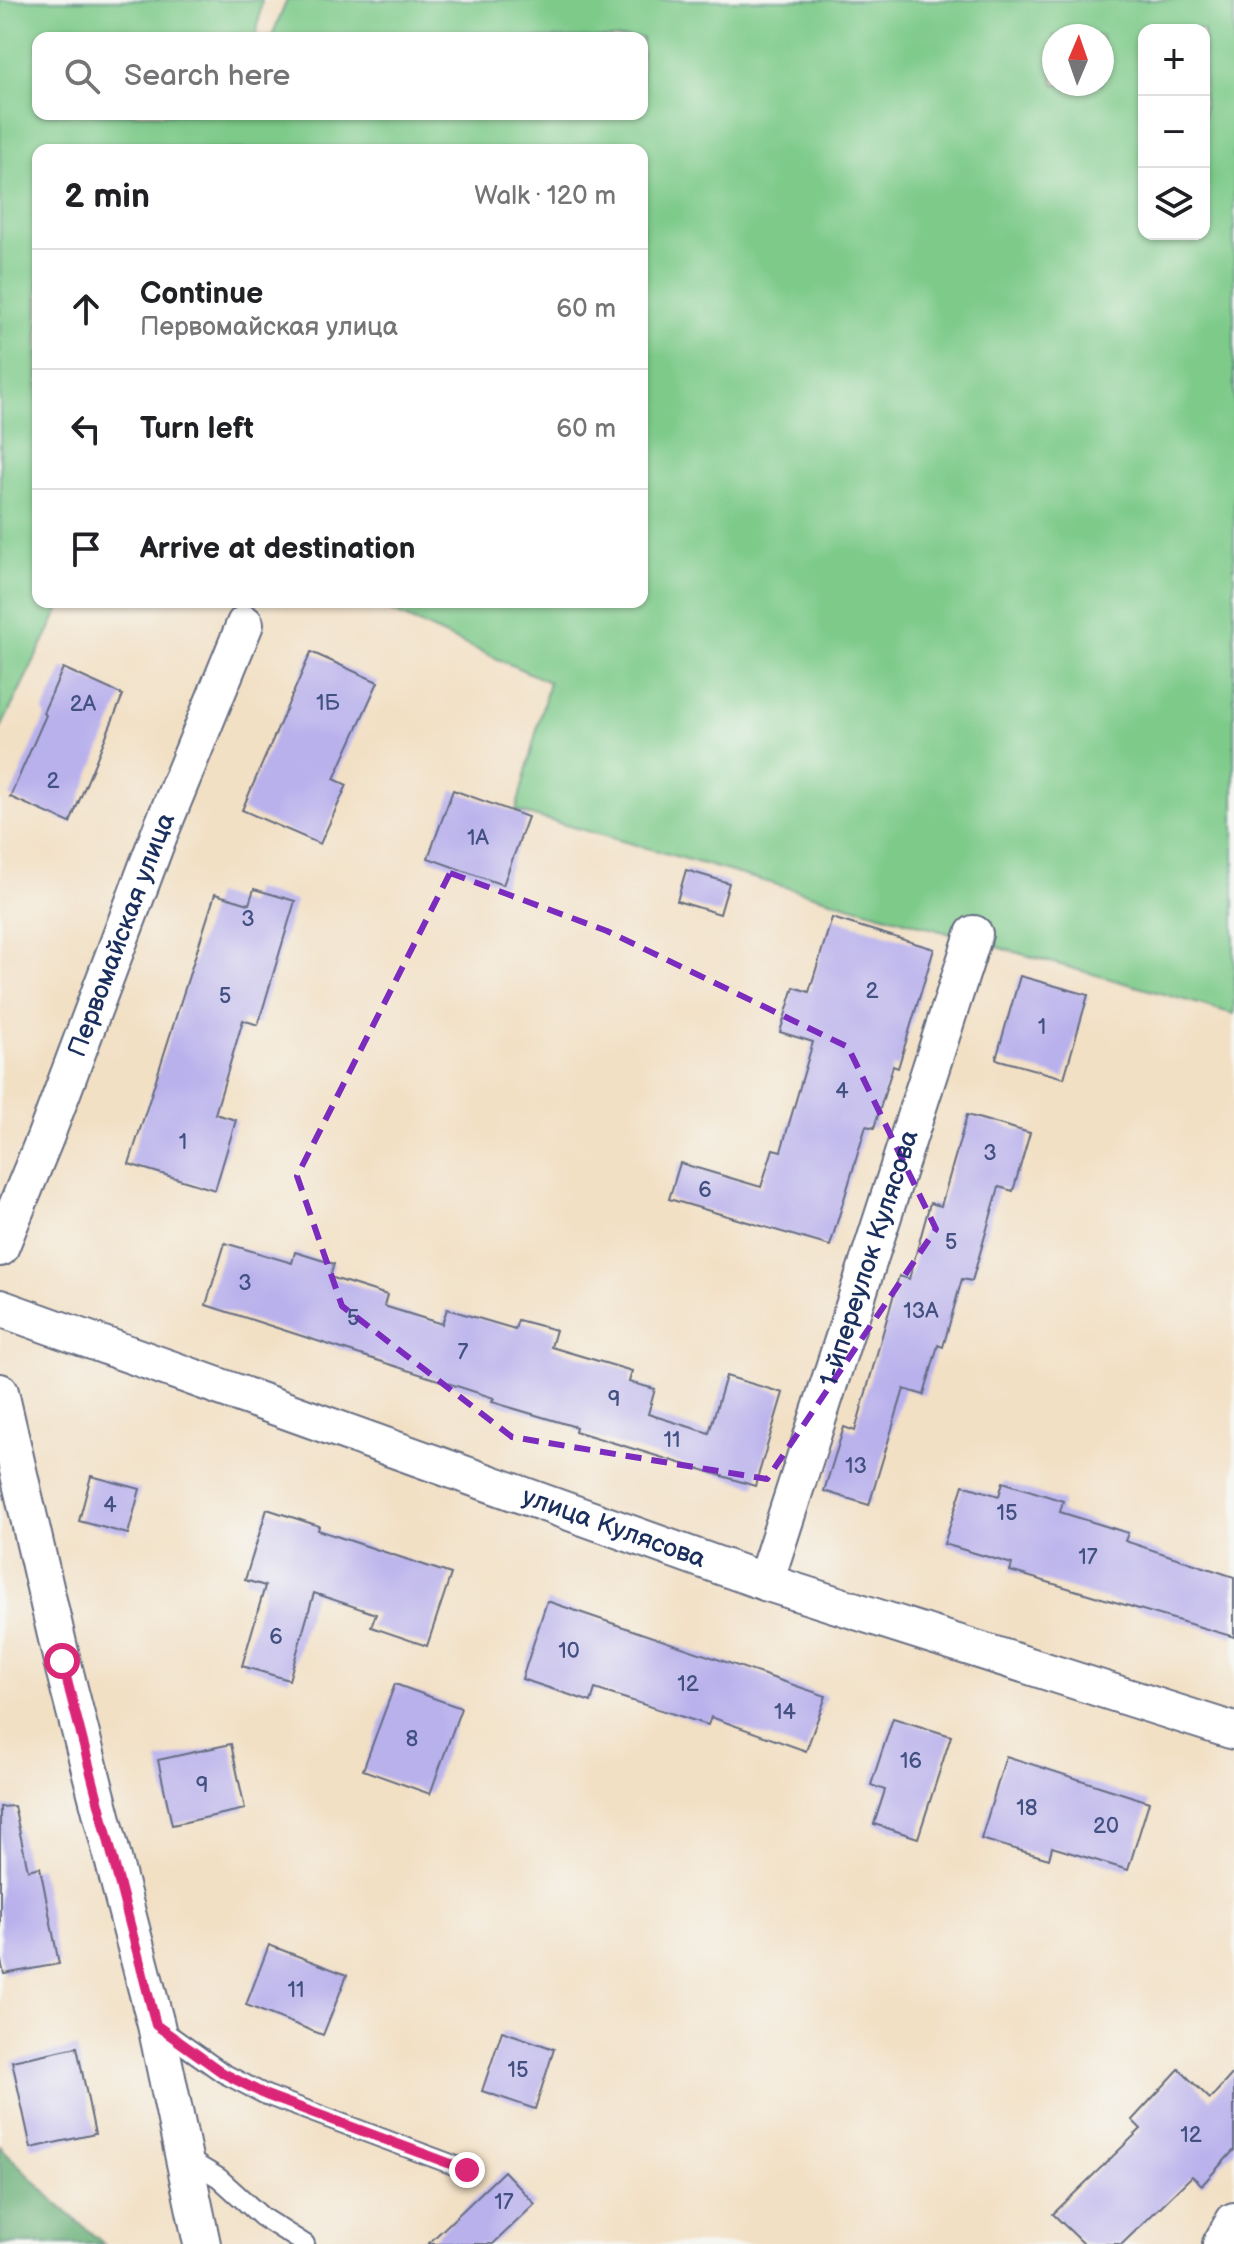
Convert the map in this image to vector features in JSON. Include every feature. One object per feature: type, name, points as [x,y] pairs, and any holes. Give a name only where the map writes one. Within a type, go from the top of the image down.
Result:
[{"type":"street","name":"Первомайская улица","points":[[0,1248],[51,1124],[159,835],[245,624]]},
{"type":"street","name":"1-йпереулок Кулясова","points":[[765,1582],[974,934]]},
{"type":"street","name":"улица Кулясова","points":[[0,1308],[765,1582],[1234,1731]]},
{"type":"street","points":[[0,1392],[62,1661],[156,2025],[202,2244]]},
{"type":"street","points":[[1221,2244],[1234,2221]]},
{"type":"lane","points":[[156,2025],[223,2073],[266,2095],[467,2170]]},
{"type":"lane","points":[[184,2157],[219,2178],[262,2217],[305,2244]]},
{"type":"highlighted area","points":[[450,873],[607,931],[848,1047],[936,1229],[767,1479],[512,1437],[342,1306],[297,1176]]},
{"type":"green space","points":[[0,0],[262,0],[257,32],[32,32],[32,120],[648,120],[648,32],[274,32],[287,0],[1234,0],[1234,1014],[516,811],[549,682],[384,608],[648,608],[648,144],[32,144],[32,608],[60,608],[0,730]]},
{"type":"green space","points":[[0,2146],[56,2203],[104,2244],[0,2244]]},
{"type":"building","points":[[311,652],[378,682],[334,779],[347,785],[320,844],[242,810]]},
{"type":"building","points":[[63,668],[123,695],[70,823],[10,797]]},
{"type":"building","points":[[453,790],[528,817],[503,885],[428,858]]},
{"type":"building","points":[[686,870],[729,883],[720,914],[677,901]]},
{"type":"building","points":[[254,889],[295,901],[258,1025],[243,1020],[215,1114],[236,1120],[215,1190],[129,1164],[215,894],[249,904]]},
{"type":"building","points":[[832,918],[934,949],[898,1068],[893,1066],[874,1128],[866,1126],[830,1246],[669,1199],[680,1163],[761,1187],[773,1149],[781,1151],[813,1042],[780,1032],[794,987],[809,992]]},
{"type":"building","points":[[1020,976],[1088,995],[1064,1078],[996,1059]]},
{"type":"building","points":[[967,1115],[1030,1133],[1013,1191],[999,1187],[972,1281],[962,1279],[943,1347],[938,1345],[924,1395],[904,1389],[869,1505],[824,1491],[844,1427],[855,1431],[899,1276],[909,1279],[930,1203],[941,1206]]},
{"type":"building","points":[[225,1243],[292,1263],[295,1252],[334,1264],[330,1277],[387,1295],[384,1306],[442,1324],[447,1309],[515,1329],[518,1320],[556,1330],[551,1347],[632,1371],[629,1382],[655,1389],[648,1414],[709,1433],[726,1376],[783,1393],[755,1486],[575,1431],[576,1427],[492,1402],[494,1398],[206,1305]]},
{"type":"building","points":[[91,1476],[140,1489],[128,1534],[79,1521]]},
{"type":"building","points":[[1003,1482],[1063,1501],[1060,1512],[1128,1533],[1125,1541],[1234,1577],[1234,1637],[1010,1571],[1012,1564],[944,1544],[963,1485],[999,1496]]},
{"type":"building","points":[[267,1509],[319,1526],[318,1530],[451,1574],[427,1646],[371,1627],[376,1614],[314,1593],[289,1680],[242,1666],[265,1586],[245,1580]]},
{"type":"building","points":[[547,1601],[826,1696],[806,1751],[711,1717],[708,1725],[595,1689],[591,1702],[522,1679]]},
{"type":"building","points":[[395,1684],[461,1708],[430,1794],[363,1770]]},
{"type":"building","points":[[893,1718],[951,1736],[918,1838],[874,1824],[885,1790],[871,1785]]},
{"type":"building","points":[[231,1744],[245,1809],[172,1825],[158,1760]]},
{"type":"building","points":[[1006,1756],[1149,1802],[1128,1870],[1052,1847],[1049,1859],[981,1839]]},
{"type":"building","points":[[14,1806],[28,1870],[40,1867],[59,1964],[4,1974],[0,1957],[0,1807]]},
{"type":"building","points":[[269,1945],[347,1975],[323,2035],[246,2005]]},
{"type":"building","points":[[502,2031],[554,2049],[535,2109],[482,2091]]},
{"type":"building","points":[[77,2047],[95,2134],[31,2148],[12,2061]]},
{"type":"building","points":[[1179,2069],[1210,2099],[1234,2072],[1234,2150],[1202,2185],[1192,2176],[1122,2244],[1084,2244],[1053,2214],[1141,2129],[1132,2120]]},
{"type":"building","points":[[504,2171],[535,2204],[493,2244],[428,2244]]},
{"type":"route","points":[[62,1661],[156,2025],[223,2073],[266,2095],[467,2170]]}]
